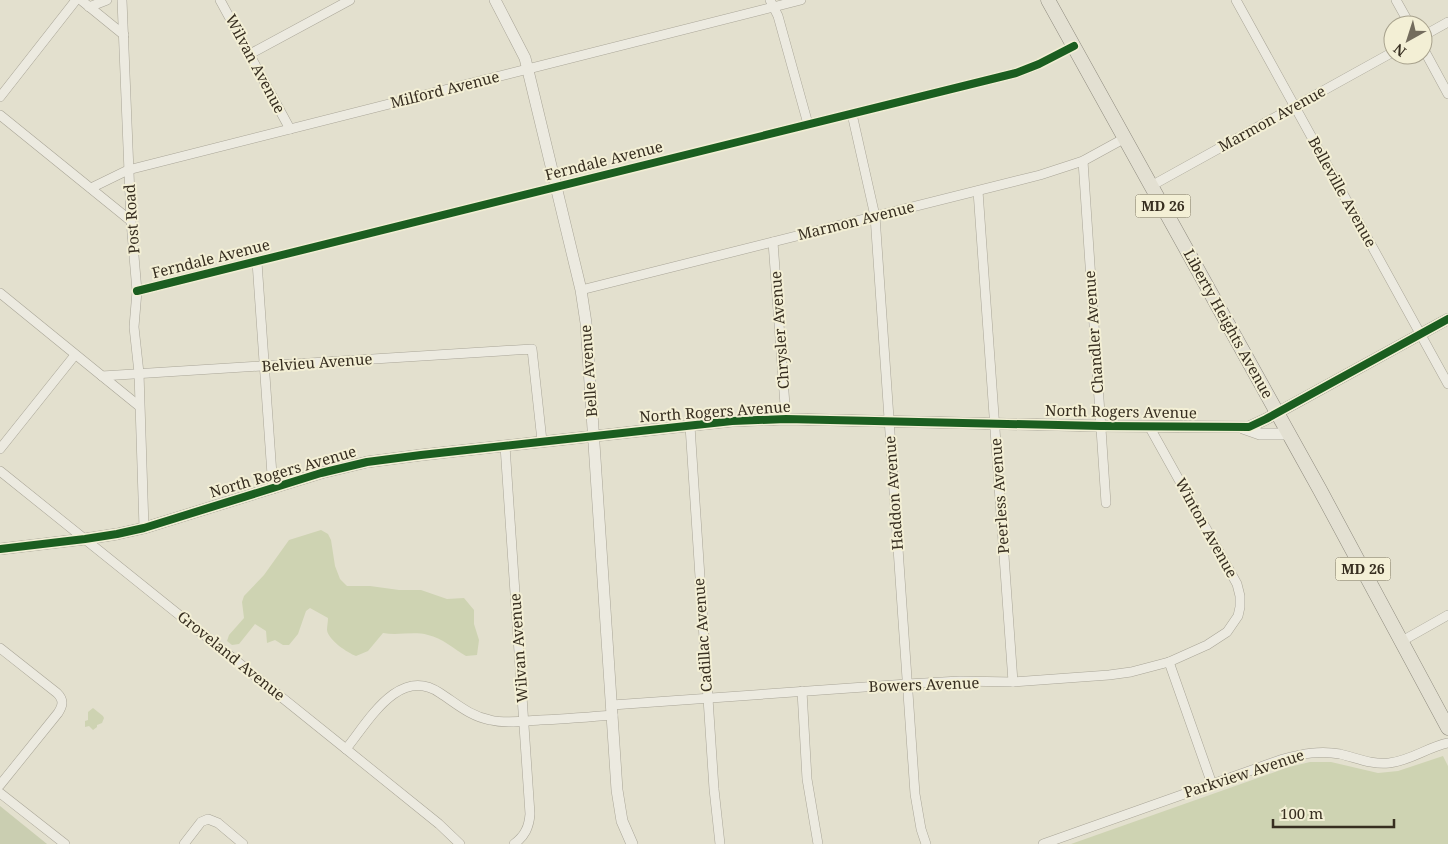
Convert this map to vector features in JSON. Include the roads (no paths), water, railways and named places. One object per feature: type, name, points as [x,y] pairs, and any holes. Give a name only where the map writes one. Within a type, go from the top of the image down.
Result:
[{"type":"main road","name":"Liberty Heights Avenue","points":[[1048,0],[1289,434],[1448,728]]},
{"type":"street","points":[[0,96],[76,0]]},
{"type":"street","points":[[81,0],[124,35]]},
{"type":"street","points":[[89,7],[107,0]]},
{"type":"street","name":"Post Road","points":[[122,0],[128,170],[137,291],[134,327],[139,373],[144,528]]},
{"type":"street","name":"Wilvan Avenue","points":[[220,0],[290,128]]},
{"type":"street","points":[[250,54],[350,0]]},
{"type":"street","name":"Belle Avenue","points":[[495,0],[522,50],[528,69],[581,290],[586,323],[619,806],[622,821],[632,844]]},
{"type":"street","name":"Milford Avenue","points":[[91,188],[128,170],[528,69],[772,3],[801,0]]},
{"type":"street","name":"Belleville Avenue","points":[[1236,0],[1448,384]]},
{"type":"street","points":[[1396,0],[1404,15]]},
{"type":"street","points":[[772,3],[778,16],[808,124]]},
{"type":"street","points":[[1433,30],[1448,22]]},
{"type":"street","name":"Ferndale Avenue","points":[[137,291],[1016,73],[1039,64],[1074,46]]},
{"type":"street","name":"Marmon Avenue","points":[[1151,186],[1383,58]]},
{"type":"street","points":[[1432,65],[1448,94]]},
{"type":"street","name":"Haddon Avenue","points":[[852,114],[875,216],[914,794],[926,844]]},
{"type":"street","points":[[0,115],[131,221]]},
{"type":"street","name":"Marmon Avenue","points":[[581,290],[1054,171],[1082,161],[1125,138]]},
{"type":"street","name":"Chandler Avenue","points":[[1082,161],[1106,503]]},
{"type":"street","name":"Peerless Avenue","points":[[978,190],[1013,682]]},
{"type":"street","name":"Chrysler Avenue","points":[[773,242],[786,418]]},
{"type":"street","points":[[257,262],[272,489]]},
{"type":"street","points":[[0,293],[139,406]]},
{"type":"street","name":"North Rogers Avenue","points":[[0,549],[85,539],[144,528],[321,473],[368,462],[734,421],[786,418],[1242,428],[1258,424],[1448,319]]},
{"type":"street","name":"Belvieu Avenue","points":[[102,376],[532,349],[542,441]]},
{"type":"street","points":[[0,448],[75,354]]},
{"type":"street","name":"Cadillac Avenue","points":[[690,426],[708,699],[720,844]]},
{"type":"street","name":"Winton Avenue","points":[[1149,426],[1237,584],[1240,596],[1238,616],[1227,632]]},
{"type":"street","points":[[1242,428],[1260,434],[1289,434]]},
{"type":"street","name":"Wilvan Avenue","points":[[505,446],[530,814],[527,830],[514,844]]},
{"type":"street","name":"Groveland Avenue","points":[[0,472],[439,824],[460,844]]},
{"type":"street","points":[[1402,641],[1448,615]]},
{"type":"street","name":"Bowers Avenue","points":[[346,749],[387,699],[406,687],[424,686],[431,688],[458,707],[478,717],[504,722],[524,721],[708,699],[907,684],[1013,682],[1109,675],[1169,662],[1207,645],[1227,632]]},
{"type":"street","points":[[0,648],[57,693],[63,702],[58,714],[0,785]]},
{"type":"street","points":[[1169,662],[1212,784]]},
{"type":"street","points":[[802,692],[807,779],[818,844]]},
{"type":"street","name":"Parkview Avenue","points":[[1043,844],[1282,758],[1310,752],[1332,753],[1367,762],[1388,764],[1448,743]]},
{"type":"street","points":[[0,793],[65,844]]},
{"type":"street","points":[[184,844],[201,822],[208,819],[218,823],[243,844]]}]
